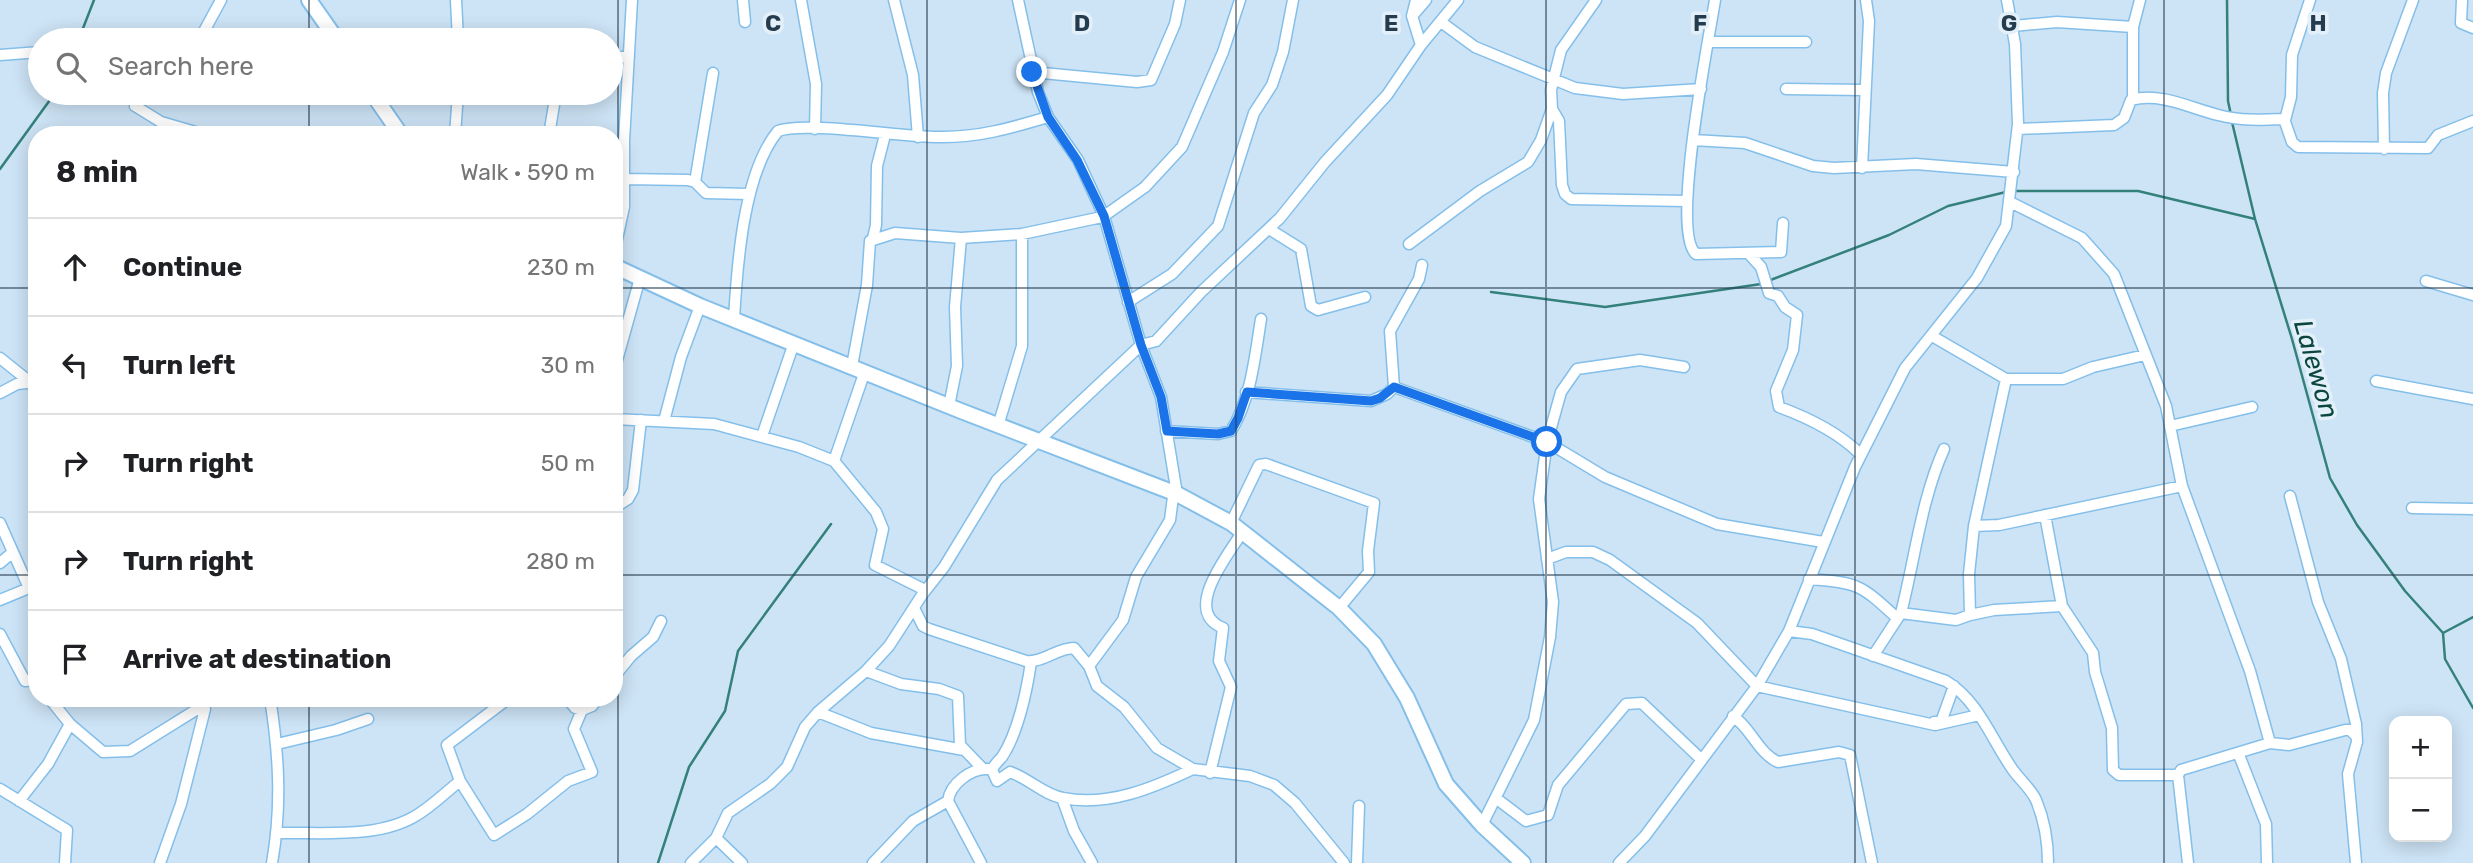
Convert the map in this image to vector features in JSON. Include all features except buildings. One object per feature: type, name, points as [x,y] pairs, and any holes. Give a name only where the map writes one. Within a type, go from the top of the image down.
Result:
[{"type":"street","points":[[206,28],[221,0]]},
{"type":"street","points":[[309,0],[329,28]]},
{"type":"street","points":[[456,0],[457,28]]},
{"type":"street","points":[[623,212],[632,0]]},
{"type":"street","points":[[743,0],[745,22]]},
{"type":"street","points":[[801,0],[816,84],[815,129]]},
{"type":"street","points":[[894,0],[910,57],[918,137]]},
{"type":"street","points":[[1018,0],[1029,44],[1032,72],[1048,117],[1077,160],[1103,216],[1141,345],[1161,397],[1177,494]]},
{"type":"street","points":[[1032,72],[1137,82],[1151,80],[1175,24],[1180,0]]},
{"type":"street","points":[[873,238],[912,232],[961,238],[1023,234],[1103,216],[1145,187],[1182,146],[1223,52],[1240,0]]},
{"type":"street","points":[[1128,302],[1171,274],[1218,226],[1254,113],[1272,85],[1283,52],[1293,0]]},
{"type":"street","points":[[1416,0],[1412,16],[1421,45]]},
{"type":"street","points":[[1412,16],[1426,0]]},
{"type":"street","points":[[691,863],[716,838],[728,813],[770,784],[786,767],[805,727],[818,712],[866,671],[889,646],[925,590],[944,567],[963,531],[997,480],[1141,345],[1156,341],[1201,292],[1269,229],[1387,95],[1421,45],[1458,0]]},
{"type":"street","points":[[1409,244],[1480,191],[1528,162],[1541,140],[1552,109],[1553,79],[1561,50],[1596,0]]},
{"type":"street","points":[[1716,0],[1693,140],[1686,201],[1686,235],[1691,250],[1696,254],[1771,254],[1783,250],[1783,223]]},
{"type":"street","points":[[1862,168],[1869,21],[1866,0]]},
{"type":"street","points":[[1619,863],[1645,836],[1757,686],[1789,631],[1860,454],[1905,368],[1932,336],[1994,251],[2007,226],[2018,129],[2013,26],[2007,0]]},
{"type":"street","points":[[2018,129],[2114,125],[2124,118],[2133,99],[2133,27],[2140,0]]},
{"type":"street","points":[[2310,0],[2292,55],[2291,97],[2285,120],[2292,142],[2298,147],[2428,148],[2438,135],[2473,121]]},
{"type":"street","points":[[2384,149],[2383,93],[2386,73],[2413,0]]},
{"type":"street","points":[[2462,0],[2461,23],[2473,28]]},
{"type":"street","points":[[1441,22],[1475,47],[1575,88],[1623,94],[1701,89]]},
{"type":"street","points":[[2013,26],[2057,22],[2133,27]]},
{"type":"street","points":[[1709,42],[1807,42]]},
{"type":"street","points":[[0,55],[28,53]]},
{"type":"street","points":[[623,57],[629,57]]},
{"type":"street","points":[[695,182],[713,73]]},
{"type":"street","points":[[1786,89],[1865,90]]},
{"type":"street","points":[[2133,99],[2182,103],[2218,115],[2258,122],[2285,120]]},
{"type":"street","points":[[136,105],[135,107],[155,120],[175,126]]},
{"type":"street","points":[[380,105],[395,126]]},
{"type":"street","points":[[456,126],[457,105]]},
{"type":"street","points":[[550,126],[554,105]]},
{"type":"street","points":[[1552,109],[1559,121],[1560,166],[1567,197],[1686,201]]},
{"type":"street","points":[[734,319],[737,268],[749,194],[778,131],[815,129],[918,137],[988,134],[1048,117]]},
{"type":"street","points":[[834,461],[858,368],[867,285],[868,244],[873,238],[876,225],[877,166],[885,135]]},
{"type":"street","points":[[1693,140],[1745,143],[1812,166],[1862,168],[1916,164],[2014,172]]},
{"type":"street","points":[[625,179],[678,178],[695,182],[706,193],[749,194]]},
{"type":"street","points":[[2010,202],[2066,227],[2095,248],[2114,274],[2166,406],[2182,486],[2250,671],[2270,743]]},
{"type":"street","points":[[1269,229],[1301,248],[1311,306],[1318,310],[1365,297]]},
{"type":"street","points":[[998,426],[1022,346],[1023,234]]},
{"type":"street","points":[[949,406],[957,366],[954,307],[961,238]]},
{"type":"street","points":[[1761,267],[1771,254]]},
{"type":"street","points":[[1750,255],[1761,267],[1769,293],[1778,296],[1785,307],[1797,315],[1793,350],[1776,391],[1779,407],[1805,417],[1848,442],[1860,454]]},
{"type":"street","points":[[1394,387],[1390,331],[1419,279],[1422,265]]},
{"type":"street","points":[[623,270],[700,306],[998,426],[1177,494],[1237,527],[1339,608],[1390,666],[1423,729],[1446,784],[1482,825],[1522,863]]},
{"type":"street","points":[[623,322],[640,278]]},
{"type":"street","points":[[2426,281],[2473,295]]},
{"type":"street","points":[[664,421],[681,357],[700,306]]},
{"type":"street","points":[[1167,431],[1218,434],[1231,431],[1247,392],[1261,319]]},
{"type":"street","points":[[1932,336],[2007,379],[2063,379],[2093,367],[2145,355]]},
{"type":"street","points":[[761,436],[794,343]]},
{"type":"street","points":[[0,358],[28,378]]},
{"type":"street","points":[[1482,825],[1534,720],[1543,683],[1553,602],[1539,499],[1547,442],[1561,392],[1577,369],[1640,360],[1684,367]]},
{"type":"street","points":[[1970,615],[1969,575],[1974,526],[2007,379]]},
{"type":"street","points":[[2376,381],[2473,399]]},
{"type":"street","points":[[0,393],[17,384],[28,383]]},
{"type":"street","points":[[1247,392],[1371,401],[1380,398],[1394,387]]},
{"type":"street","points":[[1394,387],[1547,442],[1605,477],[1717,524],[1823,542]]},
{"type":"street","points":[[2170,426],[2252,407]]},
{"type":"street","points":[[623,419],[714,424],[761,436],[834,461],[876,512],[883,529],[875,565],[925,590]]},
{"type":"street","points":[[623,502],[633,490],[641,420]]},
{"type":"street","points":[[1873,656],[1899,615],[1917,553],[1929,483],[1944,449]]},
{"type":"street","points":[[1209,773],[1231,687],[1219,662],[1223,628],[1213,619],[1206,606],[1206,594],[1237,527],[1259,465],[1265,464],[1374,503],[1368,551],[1369,572],[1339,608]]},
{"type":"street","points":[[1974,526],[1998,525],[2182,486]]},
{"type":"street","points":[[1089,667],[1123,621],[1136,577],[1170,520],[1173,497],[1177,494]]},
{"type":"street","points":[[2290,496],[2318,602],[2341,659],[2356,724],[2357,743],[2348,774],[2356,863]]},
{"type":"street","points":[[2412,508],[2473,509]]},
{"type":"street","points":[[2045,515],[2063,606],[2093,653],[2095,671],[2112,728],[2116,774],[2178,775],[2186,768],[2239,755],[2270,743],[2289,745],[2345,730],[2350,730],[2356,736]]},
{"type":"street","points":[[0,523],[28,578]]},
{"type":"street","points":[[0,563],[13,552]]},
{"type":"street","points":[[1547,559],[1593,552],[1610,560],[1697,623],[1757,686],[1787,695],[1860,706],[1902,719],[1935,724],[1979,715]]},
{"type":"street","points":[[1809,579],[1851,582],[1899,615],[1956,620],[1994,610],[2063,606]]},
{"type":"street","points":[[0,600],[28,588]]},
{"type":"street","points":[[914,608],[923,626],[929,629],[1031,662],[1056,650],[1074,648],[1089,667],[1097,686],[1124,707],[1157,748],[1193,769],[1250,776],[1274,785],[1295,803],[1344,863]]},
{"type":"street","points":[[623,666],[653,637],[661,621]]},
{"type":"street","points":[[1789,631],[1812,634],[1954,686],[1971,701],[2014,771],[2035,797],[2045,827],[2048,863]]},
{"type":"street","points":[[0,634],[25,681],[28,682]]},
{"type":"street","points":[[981,863],[948,801],[949,794],[971,772],[987,769],[1003,756],[1027,690],[1031,662]]},
{"type":"street","points":[[866,671],[901,684],[939,689],[958,696],[958,737],[964,750],[997,781],[1010,772],[1062,798],[1091,799],[1139,793],[1193,769]]},
{"type":"street","points":[[1902,719],[1941,722],[1954,686]]},
{"type":"street","points":[[1497,799],[1525,821],[1548,815],[1558,785],[1626,704],[1632,701],[1642,703],[1702,760]]},
{"type":"street","points":[[56,707],[70,724],[103,752],[130,751],[199,708],[205,709],[181,804],[160,863]]},
{"type":"street","points":[[271,707],[280,791],[272,863]]},
{"type":"street","points":[[497,707],[447,745],[460,781],[491,832],[499,834],[568,781],[592,772],[573,729],[582,710]]},
{"type":"street","points":[[574,707],[582,710],[590,707]]},
{"type":"street","points":[[818,712],[871,733],[964,750]]},
{"type":"street","points":[[1732,716],[1746,725],[1764,752],[1778,762],[1839,752],[1850,755],[1872,863]]},
{"type":"street","points":[[277,744],[336,730],[368,719]]},
{"type":"street","points":[[19,801],[48,764],[70,724]]},
{"type":"street","points":[[2239,755],[2266,824],[2267,863]]},
{"type":"street","points":[[2178,775],[2188,863]]},
{"type":"street","points":[[277,833],[352,831],[396,825],[417,815],[460,781]]},
{"type":"street","points":[[0,789],[67,830],[65,863]]},
{"type":"street","points":[[1062,798],[1074,831],[1092,863]]},
{"type":"street","points":[[873,863],[913,821],[948,801]]},
{"type":"street","points":[[1357,863],[1359,806]]},
{"type":"street","points":[[716,838],[742,863]]},
{"type":"waterway","points":[[83,28],[94,0]]},
{"type":"waterway","name":"Lalewon","points":[[2227,0],[2228,101],[2231,115]]},
{"type":"waterway","points":[[31,126],[46,105]]},
{"type":"waterway","name":"Lalewon","points":[[2232,122],[2255,219],[2292,339],[2330,478],[2357,525],[2405,591],[2443,633],[2445,659],[2473,708]]},
{"type":"waterway","points":[[0,169],[28,130]]},
{"type":"waterway","points":[[2013,191],[2138,191],[2255,219]]},
{"type":"waterway","points":[[1768,281],[1889,235],[1948,206],[2006,192]]},
{"type":"waterway","points":[[1491,292],[1605,307],[1761,284]]},
{"type":"waterway","points":[[658,863],[689,767],[725,711],[738,651],[831,524]]},
{"type":"waterway","points":[[2443,633],[2473,617]]},
{"type":"route","points":[[1032,72],[1048,117],[1077,160],[1102,217],[1104,216],[1141,345],[1161,397],[1167,431],[1218,434],[1231,431],[1247,392],[1371,401],[1387,394],[1394,387],[1547,442]]}]
